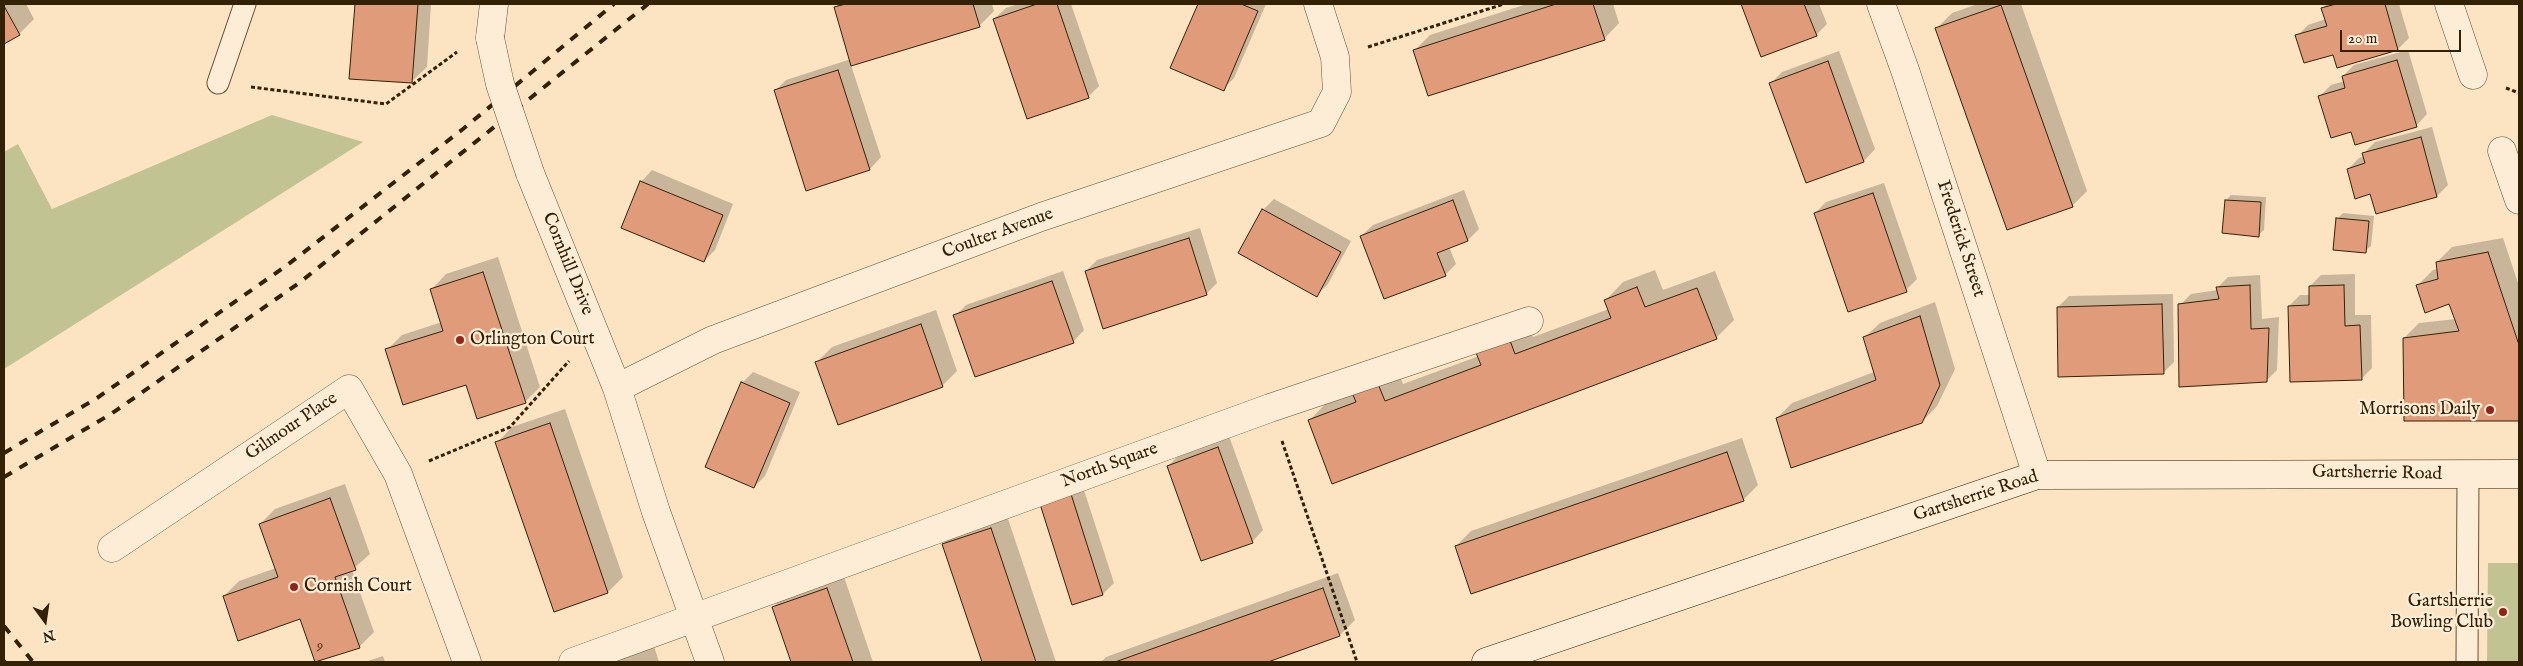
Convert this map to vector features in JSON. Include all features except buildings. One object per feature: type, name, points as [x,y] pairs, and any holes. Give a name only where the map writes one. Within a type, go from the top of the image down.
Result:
[{"type":"street","name":"Coulter Avenue","points":[[617,388],[713,340],[1041,217],[1321,123],[1338,92],[1335,57],[1318,4]]},
{"type":"street","name":"Frederick Street","points":[[1881,4],[1905,70],[2037,475]]},
{"type":"street","points":[[2449,4],[2473,75]]},
{"type":"street","name":"Cornhill Drive","points":[[492,23],[500,84],[530,173],[617,388],[656,512],[710,662]]},
{"type":"street","points":[[2502,151],[2519,200]]},
{"type":"street","name":"North Square","points":[[694,617],[1270,408],[1529,321]]},
{"type":"street","name":"Gilmour Place","points":[[112,548],[349,389],[398,474],[467,662]]},
{"type":"street","name":"Gartsherrie Road","points":[[1486,662],[2037,475],[2262,473],[2519,474]]},
{"type":"street","points":[[573,662],[694,617]]},
{"type":"lane","points":[[218,83],[246,4]]},
{"type":"lane","points":[[2467,662],[2468,475]]},
{"type":"path","points":[[1335,57],[1504,4]]},
{"type":"path","points":[[218,83],[386,104],[492,23]]},
{"type":"path","points":[[398,474],[510,427],[594,332]]},
{"type":"path","points":[[1270,408],[1357,662]]},
{"type":"green space","points":[[272,115],[363,142],[4,369],[4,152],[18,144],[52,209]]},
{"type":"green space","name":"Gartsherrie Bowling Club","points":[[2488,563],[2519,563],[2519,662],[2487,662]]},
{"type":"railway","points":[[4,453],[97,398],[286,266],[463,129],[614,4]]},
{"type":"railway","points":[[4,477],[111,414],[299,283],[648,4]]},
{"type":"railway","points":[[4,626],[33,662]]},
{"type":"place","name":"Orlington Court","points":[[460,340]]},
{"type":"place","name":"Morrisons Daily","points":[[2490,410]]},
{"type":"place","name":"Cornish Court","points":[[294,587]]},
{"type":"place","name":"Gartsherrie Bowling Club","points":[[2503,612]]}]
